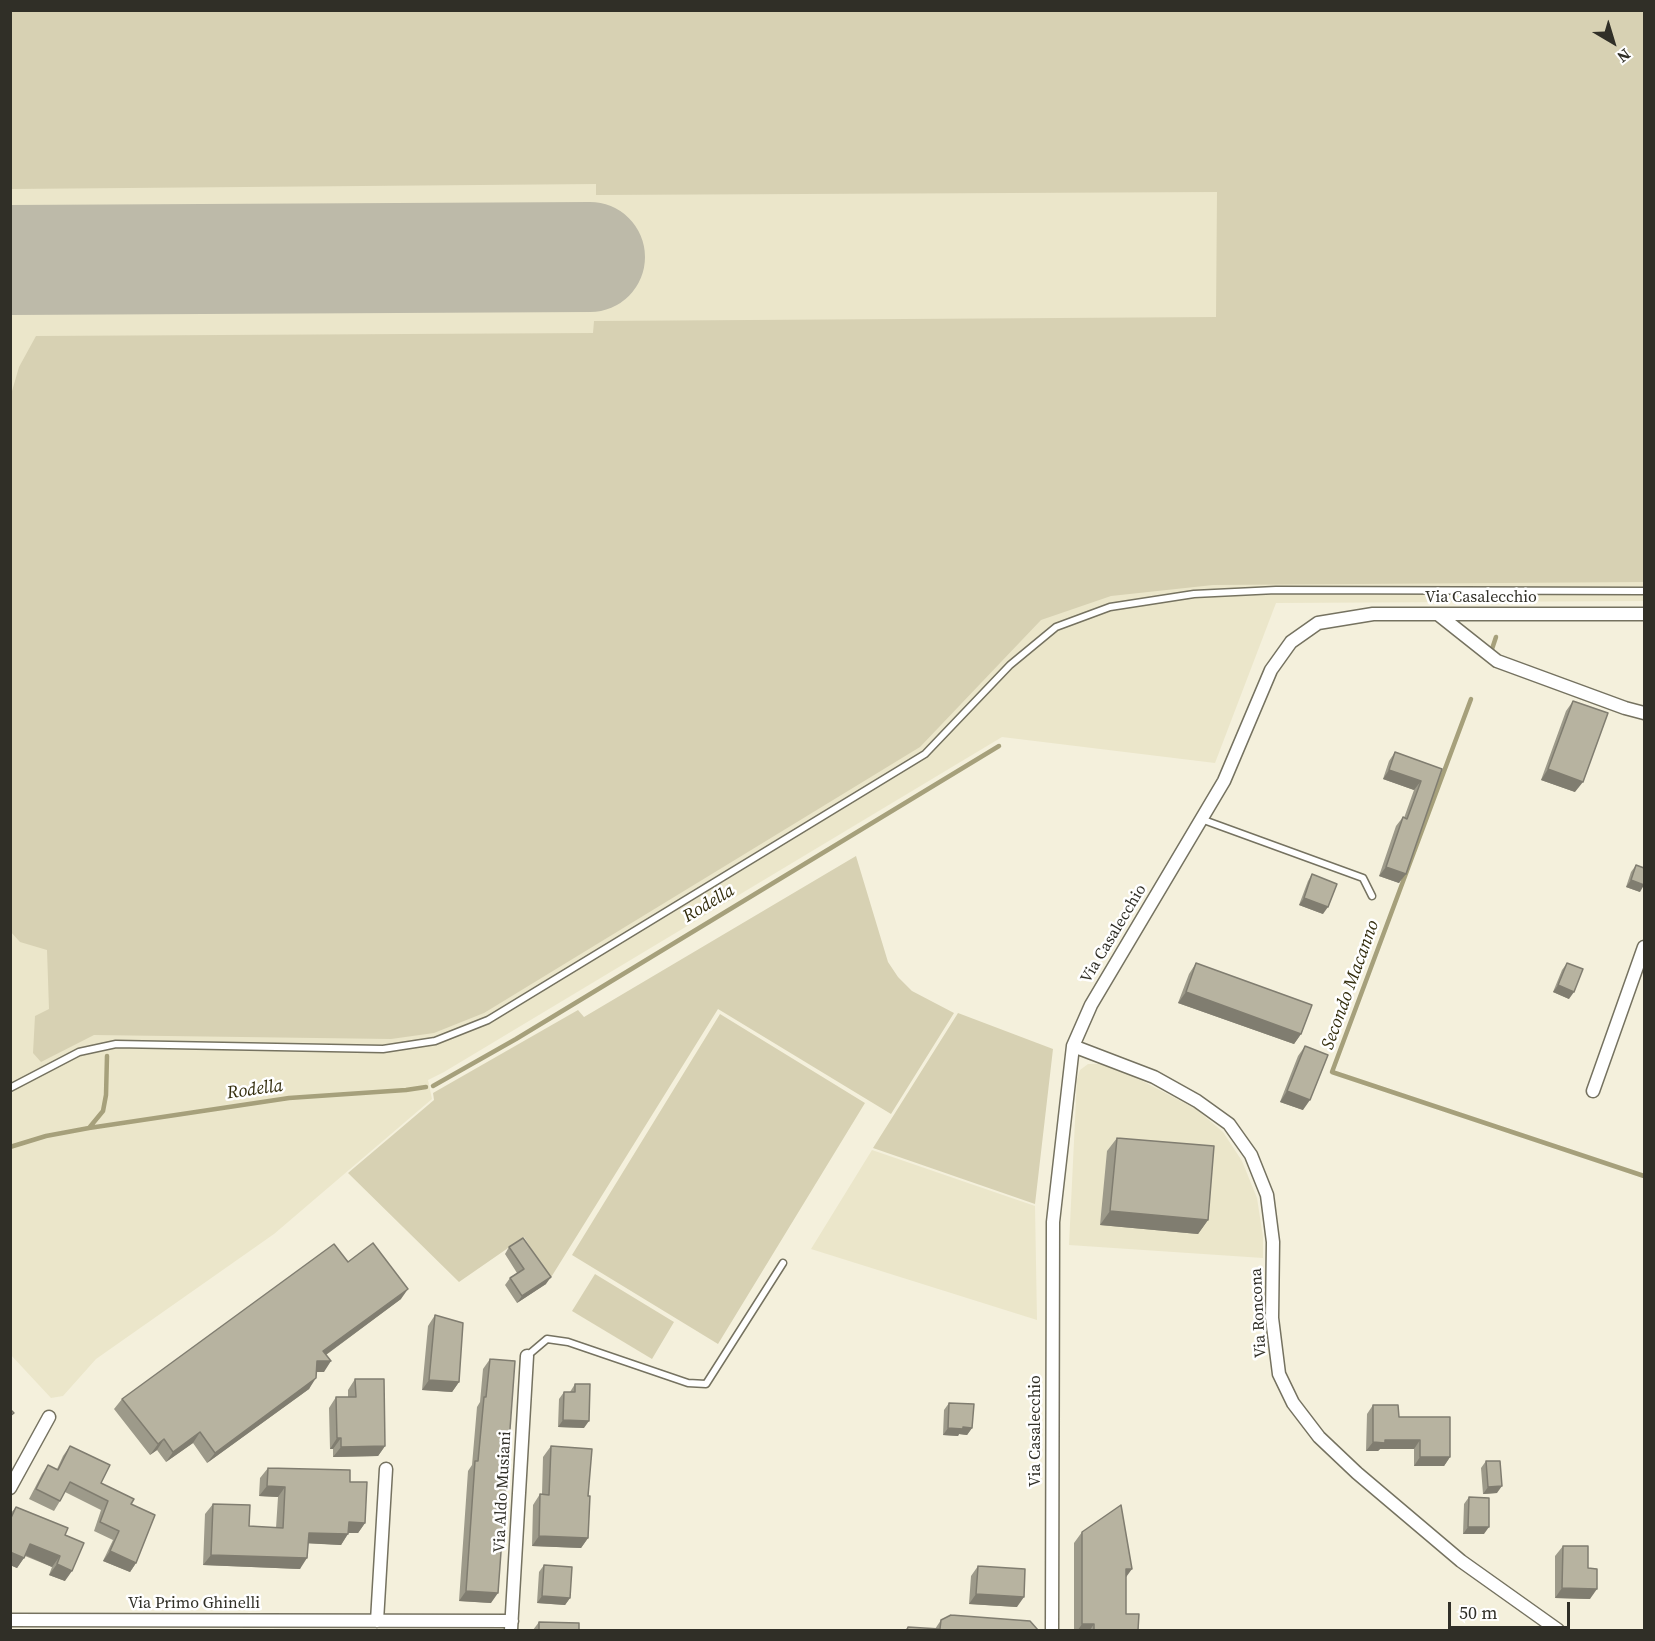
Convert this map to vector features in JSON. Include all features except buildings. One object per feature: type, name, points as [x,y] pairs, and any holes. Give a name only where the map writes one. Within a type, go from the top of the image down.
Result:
[{"type":"street","name":"Via Casalecchio","points":[[1052,1630],[1053,1222],[1073,1046],[1091,1005],[1224,781],[1270,670],[1291,642],[1318,622],[1373,614],[1644,614]]},
{"type":"street","points":[[1439,615],[1497,661],[1625,708],[1644,712]]},
{"type":"street","points":[[1593,1091],[1644,947]]},
{"type":"street","name":"Via Roncona","points":[[1073,1046],[1154,1077],[1197,1101],[1229,1124],[1251,1155],[1267,1195],[1273,1242],[1272,1318],[1279,1374],[1293,1403],[1319,1437],[1357,1473],[1461,1561],[1558,1630]]},
{"type":"street","name":"Via Aldo Musiani","points":[[512,1626],[527,1356]]},
{"type":"street","points":[[10,1488],[49,1417]]},
{"type":"street","points":[[377,1621],[386,1469]]},
{"type":"street","name":"Via Primo Ghinelli","points":[[10,1620],[377,1621],[512,1626]]},
{"type":"lane","points":[[10,1088],[79,1052],[116,1044],[383,1049],[435,1041],[488,1020],[925,754],[1010,665],[1056,627],[1110,607],[1194,594],[1276,590],[1644,591]]},
{"type":"lane","points":[[1201,819],[1363,878],[1372,896]]},
{"type":"lane","points":[[527,1356],[547,1339],[568,1341],[688,1383],[706,1384],[783,1263]]},
{"type":"shaded area","points":[[10,11],[1644,11],[1644,601],[1276,603],[1215,763],[1002,737],[428,1080],[432,1099],[274,1234],[96,1359],[63,1396],[51,1398],[10,1354]]},
{"type":"shaded area","points":[[10,11],[1644,11],[1644,582],[1213,585],[1111,596],[1041,620],[920,747],[484,1013],[434,1033],[391,1039],[94,1035],[41,1062],[33,1053],[35,1016],[49,1009],[47,950],[20,942],[10,931],[10,398],[19,367],[36,336],[593,333],[594,321],[1216,317],[1217,192],[596,195],[596,184],[11,189]]},
{"type":"shaded area","points":[[856,856],[888,962],[898,977],[912,991],[954,1013],[891,1114],[718,1009],[550,1279],[524,1237],[459,1282],[348,1173],[434,1100],[433,1093],[578,1010],[584,1017]]},
{"type":"shaded area","points":[[958,1013],[1053,1049],[1035,1204],[873,1148]]},
{"type":"shaded area","points":[[720,1014],[865,1103],[718,1344],[572,1255]]},
{"type":"shaded area","points":[[1088,1064],[1099,1064],[1127,1073],[1196,1109],[1223,1132],[1242,1161],[1257,1198],[1263,1237],[1263,1258],[1069,1245],[1077,1079],[1080,1070]]},
{"type":"shaded area","points":[[872,1150],[1035,1206],[1037,1320],[811,1249]]},
{"type":"shaded area","points":[[595,1274],[674,1322],[652,1359],[572,1311]]},
{"type":"waterway","name":"Secondo Macanno","points":[[1492,649],[1496,637]]},
{"type":"waterway","name":"Secondo Macanno","points":[[1471,699],[1332,1072],[1644,1176]]},
{"type":"waterway","name":"Rodella","points":[[433,1086],[516,1039],[999,746]]},
{"type":"waterway","name":"Rodella","points":[[10,1147],[46,1136],[89,1128],[103,1111],[106,1095],[107,1056]]},
{"type":"waterway","name":"Rodella","points":[[89,1128],[289,1098],[426,1087]]},
{"type":"runway","points":[[10,260],[590,257]]}]
